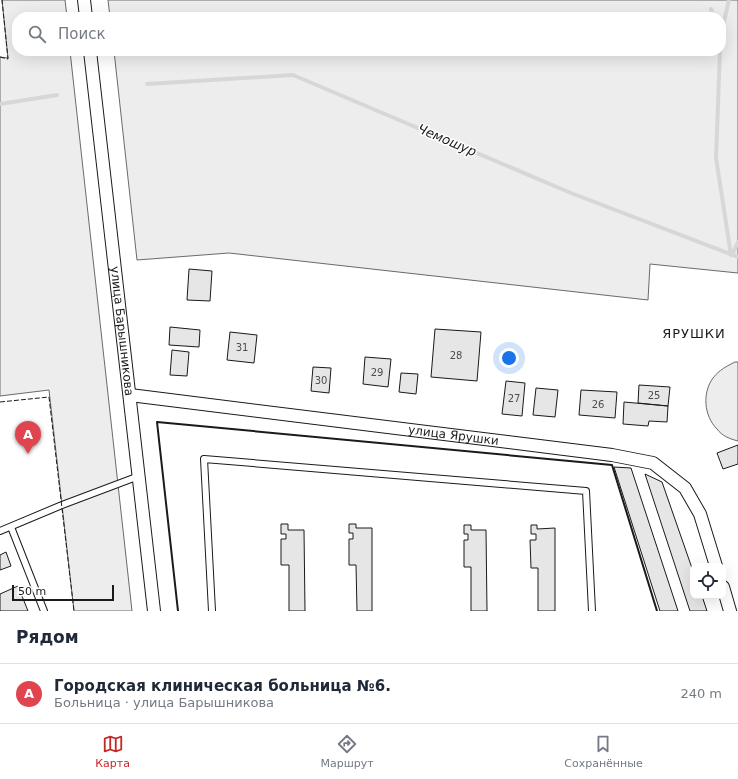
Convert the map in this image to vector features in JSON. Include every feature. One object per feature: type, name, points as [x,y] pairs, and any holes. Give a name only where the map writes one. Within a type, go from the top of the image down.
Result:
[{"type":"street","points":[[84,0],[85,12]]},
{"type":"street","name":"улица Барышникова","points":[[91,56],[154,611]]},
{"type":"street","name":"улица Ярушки","points":[[130,395],[612,455],[653,463],[685,488],[700,514],[715,563]]},
{"type":"street","points":[[726,597],[730,611]]},
{"type":"lane","points":[[212,611],[204,459],[586,491],[592,611]]},
{"type":"lane","points":[[0,531],[62,505],[139,476]]},
{"type":"lane","points":[[11,527],[44,611]]},
{"type":"shaded area","points":[[2,0],[65,0],[66,12],[12,12],[12,56],[71,56],[132,611],[74,611],[49,390],[0,396],[0,57],[8,58]]},
{"type":"shaded area","points":[[108,0],[738,0],[738,273],[650,264],[648,300],[229,253],[137,260],[115,56],[726,56],[726,12],[109,12]]},
{"type":"shaded area","points":[[735,362],[738,362],[738,441],[721,434],[709,418],[706,404],[707,390],[715,375],[720,370]]},
{"type":"building","points":[[189,269],[212,271],[210,301],[187,300]]},
{"type":"building","points":[[170,327],[200,330],[199,347],[169,345]]},
{"type":"building","points":[[435,329],[481,332],[477,381],[431,377]]},
{"type":"building","points":[[230,332],[257,335],[254,363],[227,360]]},
{"type":"building","points":[[172,350],[189,352],[187,376],[170,375]]},
{"type":"building","points":[[365,357],[391,359],[388,387],[363,384]]},
{"type":"building","points":[[313,367],[331,368],[329,393],[311,391]]},
{"type":"building","points":[[401,373],[418,374],[416,394],[399,392]]},
{"type":"building","points":[[506,381],[525,383],[522,416],[502,414]]},
{"type":"building","points":[[639,385],[670,387],[668,406],[638,403]]},
{"type":"building","points":[[536,388],[558,390],[555,417],[533,415]]},
{"type":"building","points":[[581,390],[617,392],[615,418],[579,415]]},
{"type":"building","points":[[624,402],[668,406],[667,422],[649,421],[648,426],[623,424]]},
{"type":"building","points":[[738,445],[738,464],[723,469],[717,453]]},
{"type":"building","points":[[614,467],[631,468],[678,611],[660,611]]},
{"type":"building","points":[[645,474],[662,482],[690,563],[690,599],[703,599],[707,611],[690,611]]},
{"type":"building","points":[[281,524],[288,524],[288,530],[304,530],[305,611],[289,611],[289,565],[281,565],[281,539],[286,539],[286,534],[281,534]]},
{"type":"building","points":[[349,524],[356,524],[356,528],[372,528],[372,611],[357,611],[356,565],[349,565],[349,539],[353,539],[353,533],[349,533]]},
{"type":"building","points":[[464,525],[471,525],[471,530],[486,530],[487,611],[471,611],[471,567],[464,567],[464,540],[468,540],[468,534],[464,534]]},
{"type":"building","points":[[531,525],[537,525],[537,529],[555,528],[555,611],[538,611],[538,568],[531,568],[530,540],[536,540],[536,534],[531,534]]},
{"type":"building","points":[[6,552],[11,566],[0,570],[0,555]]},
{"type":"building","points":[[18,586],[28,611],[0,611],[0,594]]},
{"type":"waterway","points":[[726,13],[729,0]]},
{"type":"waterway","points":[[720,56],[716,158],[731,255]]},
{"type":"waterway","name":"Чемошур","points":[[147,84],[293,75],[571,193],[738,257]]},
{"type":"waterway","name":"Чемошур","points":[[0,104],[57,95]]},
{"type":"waterway","points":[[732,255],[738,242]]},
{"type":"fence","points":[[0,57],[8,59],[2,0]]},
{"type":"fence","points":[[0,402],[49,397],[74,611]]},
{"type":"wall","points":[[178,611],[157,422],[612,465],[657,611]]},
{"type":"place","name":"Городская клиническая больница №6.","points":[[28,454]]},
{"type":"district","name":"ЯРУШКИ","points":[[694,333]]}]
